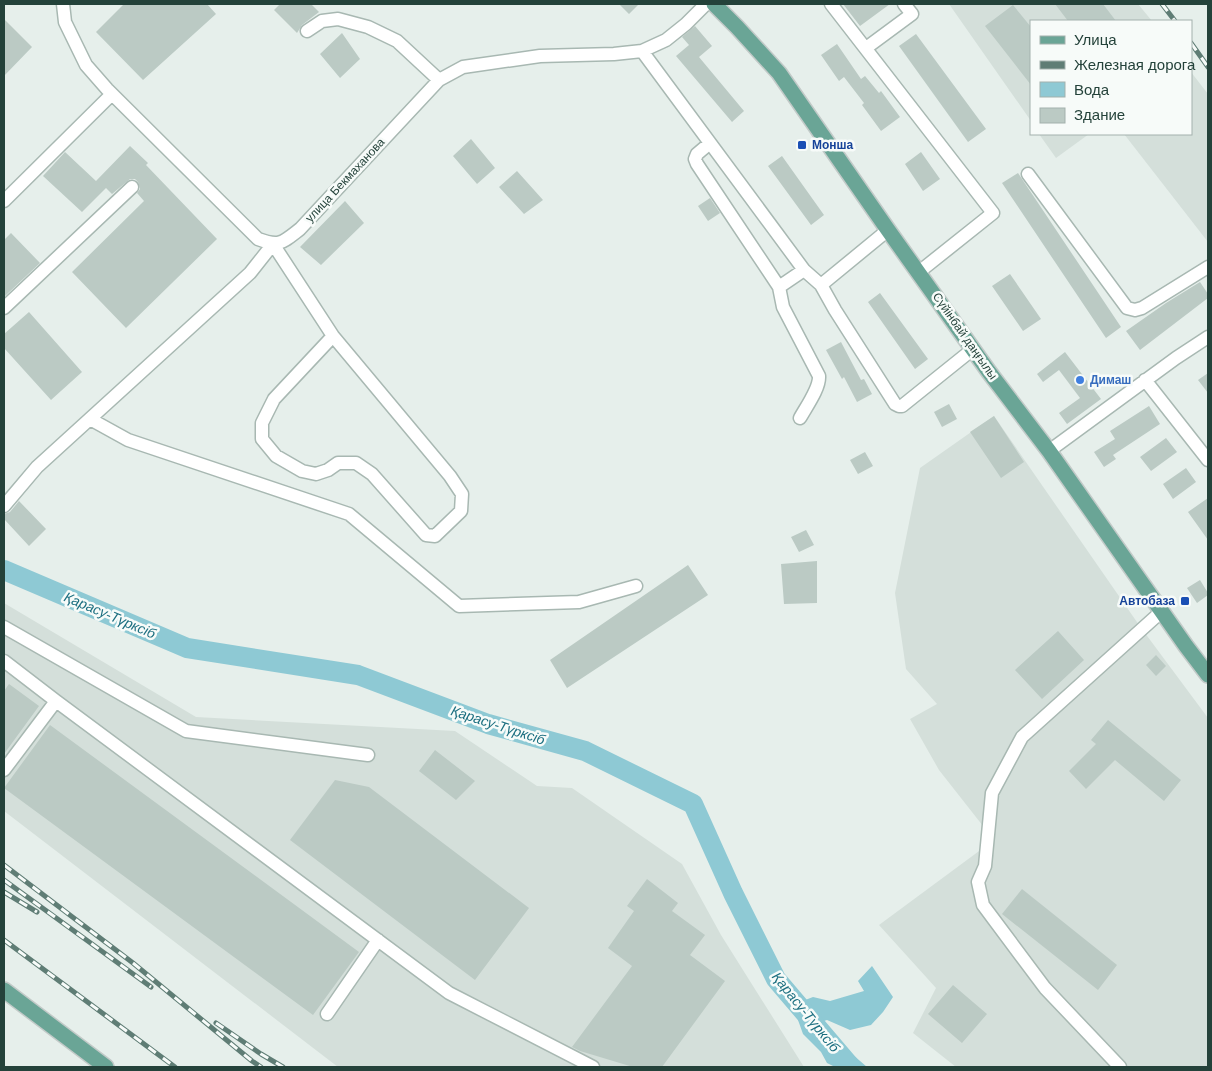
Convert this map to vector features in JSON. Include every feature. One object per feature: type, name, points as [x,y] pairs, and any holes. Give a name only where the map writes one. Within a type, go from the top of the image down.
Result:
[{"type":"main road","name":"Сүйінбай даңғылы","points":[[714,4],[779,73],[888,230],[1049,451],[1208,675]]},
{"type":"main road","points":[[4,990],[106,1067]]},
{"type":"street","points":[[63,4],[65,22],[86,65],[112,94],[258,239],[273,244],[333,336],[450,476],[462,494],[461,512],[435,536],[426,535],[372,474],[356,462],[338,463],[328,470],[316,474],[302,471],[276,456],[262,439],[262,423],[274,399],[333,336]]},
{"type":"street","name":"улица Бекмаханова","points":[[273,244],[285,241],[300,229],[439,80],[464,67],[530,57],[642,51],[666,40],[706,4]]},
{"type":"street","points":[[831,4],[993,213],[919,272]]},
{"type":"street","points":[[866,48],[912,14],[904,4]]},
{"type":"street","points":[[307,31],[322,21],[338,19],[368,27],[396,41],[439,80]]},
{"type":"street","points":[[642,51],[804,270],[821,285],[895,404],[902,406],[973,349]]},
{"type":"street","points":[[4,201],[112,94]]},
{"type":"street","points":[[710,142],[697,154],[695,159],[697,164],[779,287],[782,306],[819,376],[817,387],[800,418]]},
{"type":"street","points":[[1028,174],[1127,308],[1135,310],[1142,308],[1208,267]]},
{"type":"street","points":[[4,308],[132,187]]},
{"type":"street","points":[[821,285],[888,230]]},
{"type":"street","points":[[4,506],[37,467],[250,273],[273,244]]},
{"type":"street","points":[[779,287],[804,270]]},
{"type":"street","points":[[1049,451],[1145,380],[1208,337]]},
{"type":"street","points":[[1145,380],[1208,460]]},
{"type":"street","points":[[90,419],[128,440],[349,514],[459,606],[579,602],[636,586]]},
{"type":"street","points":[[1120,1067],[1045,988],[983,905],[978,882],[985,866],[992,792],[1022,738],[1162,611]]},
{"type":"street","points":[[4,628],[186,731],[368,755]]},
{"type":"street","points":[[6,667],[56,701],[449,993],[593,1067]]},
{"type":"street","points":[[4,770],[56,701]]},
{"type":"street","points":[[327,1014],[378,940]]},
{"type":"shaded area","points":[[949,4],[1138,4],[1151,20],[1030,20],[1030,120]]},
{"type":"shaded area","points":[[1192,73],[1208,94],[1208,242],[1125,135],[1192,135]]},
{"type":"shaded area","points":[[1040,135],[1088,135],[1056,158]]},
{"type":"shaded area","points":[[994,416],[1139,625],[1208,718],[1208,1067],[956,1067],[913,1033],[936,988],[879,925],[994,840],[939,770],[910,719],[937,704],[906,669],[895,593],[920,468]]},
{"type":"shaded area","points":[[4,603],[196,717],[455,731],[537,786],[572,788],[682,864],[721,935],[804,1067],[338,1067],[4,811]]},
{"type":"water","points":[[872,966],[893,997],[871,1025],[850,1030],[827,1020],[821,1022],[823,1029],[867,1067],[835,1067],[827,1063],[821,1052],[803,1034],[798,1020],[800,1002],[813,997],[830,1001],[864,991],[858,981]]},
{"type":"building","points":[[124,4],[207,4],[216,14],[143,80],[96,32]]},
{"type":"building","points":[[280,4],[311,4],[319,12],[302,25],[297,33],[274,10]]},
{"type":"building","points":[[619,4],[639,4],[629,14]]},
{"type":"building","points":[[843,4],[890,4],[860,26]]},
{"type":"building","points":[[1055,4],[1103,4],[1115,20],[1067,20]]},
{"type":"building","points":[[1013,5],[1030,26],[1030,84],[985,26]]},
{"type":"building","points":[[4,19],[32,47],[4,76]]},
{"type":"building","points":[[695,26],[712,46],[699,57],[744,111],[732,122],[676,56],[689,45],[682,37]]},
{"type":"building","points":[[342,33],[360,59],[340,78],[320,54]]},
{"type":"building","points":[[916,34],[986,129],[968,142],[899,46]]},
{"type":"building","points":[[837,44],[861,79],[865,76],[879,93],[881,91],[900,117],[881,131],[862,105],[864,103],[844,77],[839,81],[821,55]]},
{"type":"building","points":[[471,139],[495,168],[477,184],[453,156]]},
{"type":"building","points":[[130,146],[148,163],[146,165],[217,239],[126,328],[72,272],[144,201],[137,193],[140,189],[138,182],[135,179],[130,179],[112,194],[106,188],[82,212],[43,176],[65,152],[96,181]]},
{"type":"building","points":[[921,152],[940,179],[923,191],[905,164]]},
{"type":"building","points":[[782,156],[824,215],[811,225],[768,166]]},
{"type":"building","points":[[517,171],[543,200],[524,214],[499,187]]},
{"type":"building","points":[[1018,173],[1121,327],[1106,338],[1002,183]]},
{"type":"building","points":[[710,198],[720,213],[708,221],[698,206]]},
{"type":"building","points":[[345,201],[364,223],[321,265],[300,247]]},
{"type":"building","points":[[11,233],[40,263],[4,297],[4,240]]},
{"type":"building","points":[[1010,274],[1041,319],[1023,331],[992,286]]},
{"type":"building","points":[[1200,282],[1208,294],[1208,298],[1140,350],[1126,331]]},
{"type":"building","points":[[880,293],[928,359],[915,369],[868,302]]},
{"type":"building","points":[[29,312],[82,372],[51,400],[4,348],[4,334]]},
{"type":"building","points":[[841,342],[861,380],[864,379],[872,394],[857,402],[844,377],[842,379],[826,350]]},
{"type":"building","points":[[1065,352],[1101,399],[1067,424],[1059,413],[1080,398],[1059,370],[1043,382],[1037,374]]},
{"type":"building","points":[[1208,373],[1208,393],[1198,380]]},
{"type":"building","points":[[949,404],[957,419],[942,427],[934,412]]},
{"type":"building","points":[[1149,406],[1160,424],[1113,455],[1116,459],[1104,467],[1094,452],[1115,439],[1110,431]]},
{"type":"building","points":[[994,416],[1024,462],[1001,478],[970,432]]},
{"type":"building","points":[[1166,438],[1177,452],[1151,471],[1140,457]]},
{"type":"building","points":[[865,452],[873,466],[858,474],[850,460]]},
{"type":"building","points":[[1186,468],[1196,482],[1173,499],[1163,484]]},
{"type":"building","points":[[1208,498],[1208,540],[1188,512]]},
{"type":"building","points":[[19,501],[46,529],[29,546],[4,519],[4,514],[10,512]]},
{"type":"building","points":[[806,530],[814,545],[799,552],[791,537]]},
{"type":"building","points":[[817,561],[817,603],[784,604],[781,564]]},
{"type":"building","points":[[688,565],[708,595],[567,688],[550,660]]},
{"type":"building","points":[[1200,580],[1208,595],[1197,603],[1187,588]]},
{"type":"building","points":[[1058,631],[1084,660],[1042,699],[1015,670]]},
{"type":"building","points":[[1156,655],[1166,666],[1156,676],[1146,665]]},
{"type":"building","points":[[9,684],[39,706],[4,754],[4,691]]},
{"type":"building","points":[[1108,720],[1181,780],[1164,801],[1115,760],[1086,789],[1069,771],[1096,744],[1091,740]]},
{"type":"building","points":[[50,725],[359,952],[313,1015],[4,788]]},
{"type":"building","points":[[435,750],[475,781],[456,800],[419,771]]},
{"type":"building","points":[[335,780],[369,787],[529,908],[475,980],[290,840]]},
{"type":"building","points":[[647,879],[678,903],[672,911],[705,935],[690,955],[725,981],[662,1067],[633,1067],[572,1047],[632,966],[608,948],[634,911],[627,906]]},
{"type":"building","points":[[1022,889],[1117,965],[1098,990],[1002,914]]},
{"type":"building","points":[[953,985],[987,1014],[962,1043],[928,1014]]},
{"type":"waterway","name":"Қарасу-Түрксіб","points":[[4,570],[187,648],[358,675],[488,724],[585,751],[693,804],[733,893],[776,979],[851,1067]]},
{"type":"railway","points":[[1162,4],[1174,20]]},
{"type":"railway","points":[[1192,44],[1208,67]]},
{"type":"railway","points":[[4,865],[133,963],[261,1067]]},
{"type":"railway","points":[[4,880],[151,987]]},
{"type":"railway","points":[[4,892],[37,912]]},
{"type":"railway","points":[[4,940],[175,1067]]},
{"type":"railway","points":[[216,1023],[283,1067]]},
{"type":"place","name":"Монша","points":[[802,145]]},
{"type":"place","name":"Димаш","points":[[1080,380]]},
{"type":"place","name":"Автобаза","points":[[1185,601]]}]
